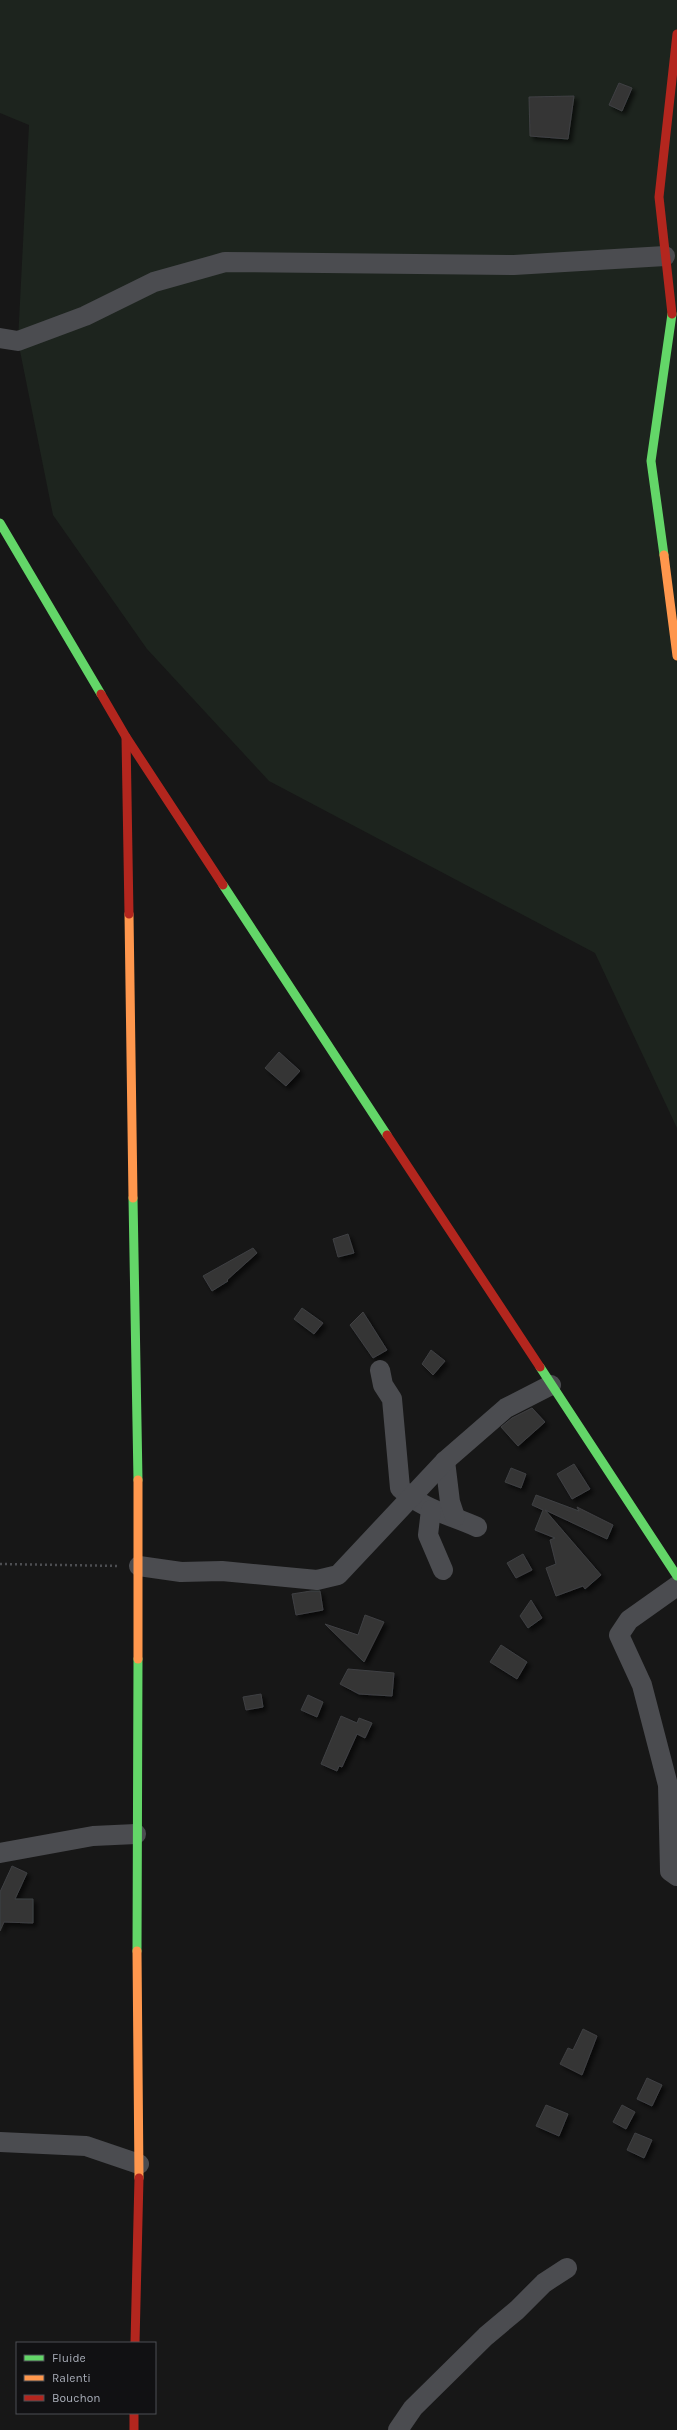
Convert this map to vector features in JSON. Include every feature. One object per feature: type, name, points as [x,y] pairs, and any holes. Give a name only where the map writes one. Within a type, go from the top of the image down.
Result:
[{"type":"main road","points":[[677,34],[675,38],[659,197],[673,320],[651,461],[677,656]]},
{"type":"main road","points":[[0,523],[126,737],[677,1576]]},
{"type":"main road","points":[[126,737],[138,1566],[136,1834],[139,2164],[135,2342]]},
{"type":"main road","points":[[134,2414],[134,2430]]},
{"type":"street","points":[[0,338],[18,340],[85,316],[154,282],[225,262],[514,265],[665,256]]},
{"type":"street","points":[[380,1370],[383,1385],[392,1399],[400,1488],[411,1499],[431,1510],[455,1517],[477,1527]]},
{"type":"street","points":[[138,1566],[181,1572],[222,1571],[317,1580],[338,1574],[411,1499],[445,1461],[506,1408],[551,1386]]},
{"type":"street","points":[[445,1461],[450,1502],[455,1517]]},
{"type":"street","points":[[431,1510],[428,1535],[443,1570]]},
{"type":"street","points":[[677,1586],[629,1620],[619,1635],[642,1685],[668,1785],[670,1871],[677,1876]]},
{"type":"street","points":[[0,1853],[93,1836],[136,1834]]},
{"type":"street","points":[[0,2142],[86,2146],[139,2164]]},
{"type":"street","points":[[398,2430],[413,2408],[486,2336],[517,2310],[544,2283],[567,2268]]},
{"type":"path","points":[[0,1564],[80,1567],[138,1566]]},
{"type":"shaded area","points":[[0,0],[677,0],[677,1128],[595,953],[269,781],[147,649],[53,515],[18,341],[29,125],[0,113]]},
{"type":"building","points":[[619,83],[632,88],[622,111],[609,105]]},
{"type":"building","points":[[574,96],[568,139],[530,136],[529,97]]},
{"type":"building","points":[[279,1052],[300,1071],[286,1086],[265,1068]]},
{"type":"building","points":[[348,1234],[354,1253],[338,1257],[333,1239]]},
{"type":"building","points":[[253,1248],[257,1253],[227,1280],[228,1281],[212,1291],[203,1276]]},
{"type":"building","points":[[302,1308],[323,1323],[314,1334],[294,1319]]},
{"type":"building","points":[[363,1312],[387,1350],[373,1358],[350,1325]]},
{"type":"building","points":[[431,1350],[445,1361],[433,1375],[422,1364]]},
{"type":"building","points":[[532,1408],[545,1422],[518,1446],[501,1427],[512,1418]]},
{"type":"building","points":[[574,1464],[590,1489],[572,1499],[557,1474]]},
{"type":"building","points":[[511,1468],[526,1474],[521,1488],[505,1482]]},
{"type":"building","points":[[536,1495],[579,1511],[577,1507],[613,1525],[607,1539],[545,1510],[601,1575],[585,1589],[583,1586],[556,1596],[546,1568],[556,1564],[550,1540],[555,1538],[535,1530],[543,1510],[532,1505]]},
{"type":"building","points":[[523,1554],[532,1570],[516,1578],[507,1563]]},
{"type":"building","points":[[320,1591],[323,1610],[296,1615],[292,1594]]},
{"type":"building","points":[[531,1600],[542,1618],[528,1628],[520,1616]]},
{"type":"building","points":[[365,1615],[384,1622],[364,1662],[325,1624],[358,1635]]},
{"type":"building","points":[[501,1645],[527,1662],[517,1679],[490,1662]]},
{"type":"building","points":[[348,1669],[394,1673],[392,1696],[359,1694],[340,1684]]},
{"type":"building","points":[[261,1694],[263,1707],[246,1710],[243,1697]]},
{"type":"building","points":[[308,1695],[323,1702],[317,1717],[301,1710]]},
{"type":"building","points":[[341,1716],[357,1723],[359,1718],[372,1723],[365,1738],[357,1734],[342,1767],[339,1766],[337,1771],[321,1764]]},
{"type":"building","points":[[12,1866],[27,1873],[15,1899],[33,1899],[33,1923],[4,1922],[0,1931],[0,1892]]},
{"type":"building","points":[[583,2029],[597,2036],[582,2075],[560,2064],[568,2048],[573,2050]]},
{"type":"building","points":[[647,2078],[662,2085],[652,2106],[637,2099]]},
{"type":"building","points":[[546,2105],[568,2114],[559,2136],[536,2126]]},
{"type":"building","points":[[622,2105],[635,2112],[626,2129],[613,2122]]},
{"type":"building","points":[[635,2133],[652,2140],[644,2158],[627,2150]]},
{"type":"traffic: fast","points":[[664,555],[651,461],[672,314]]},
{"type":"traffic: fast","points":[[0,523],[101,694]]},
{"type":"traffic: fast","points":[[223,885],[387,1135]]},
{"type":"traffic: fast","points":[[133,1198],[138,1480]]},
{"type":"traffic: fast","points":[[540,1367],[677,1576]]},
{"type":"traffic: fast","points":[[137,1951],[138,1659]]},
{"type":"traffic: slow","points":[[664,555],[677,656]]},
{"type":"traffic: slow","points":[[129,914],[133,1198]]},
{"type":"traffic: slow","points":[[138,1480],[138,1659]]},
{"type":"traffic: slow","points":[[137,1951],[139,2178]]},
{"type":"traffic: jam","points":[[672,314],[659,197],[677,34]]},
{"type":"traffic: jam","points":[[101,694],[126,737],[223,885]]},
{"type":"traffic: jam","points":[[126,737],[129,914]]},
{"type":"traffic: jam","points":[[387,1135],[540,1367]]},
{"type":"traffic: jam","points":[[135,2342],[139,2178]]},
{"type":"traffic: jam","points":[[134,2414],[134,2430]]}]
